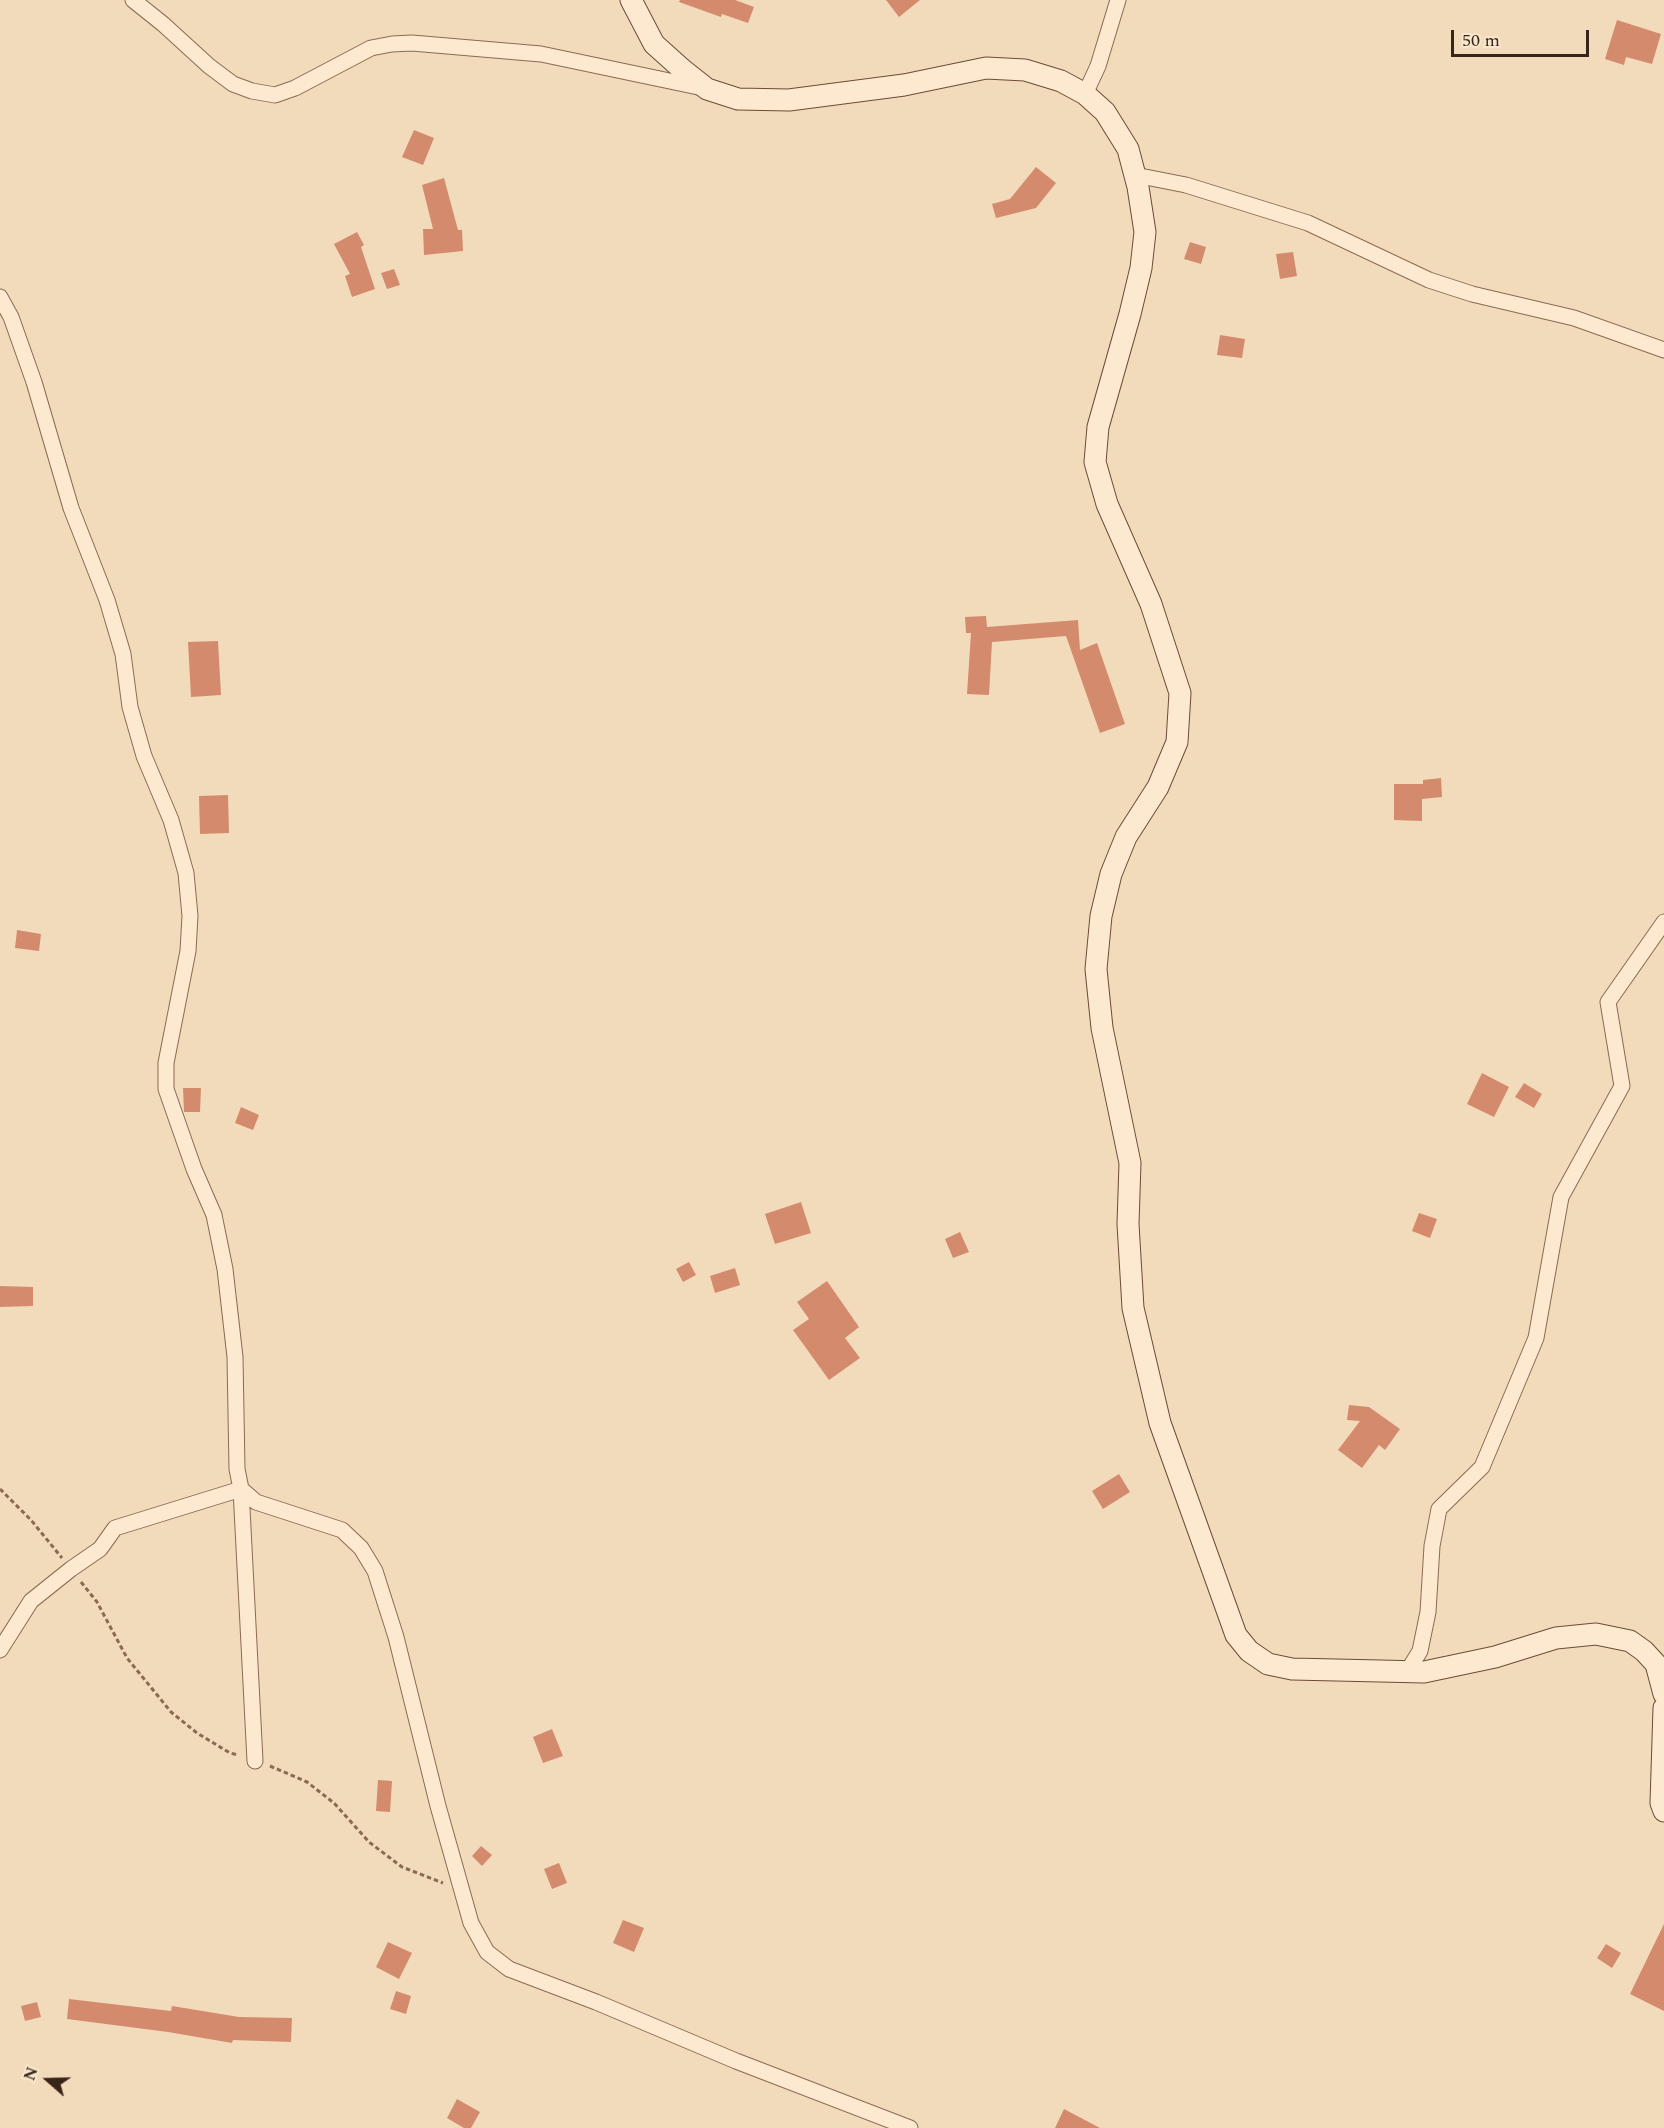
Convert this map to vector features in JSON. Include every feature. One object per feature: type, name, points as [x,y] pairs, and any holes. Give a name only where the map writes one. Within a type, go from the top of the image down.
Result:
[{"type":"main road","points":[[632,0],[654,44],[707,89],[738,99],[789,100],[904,85],[986,68],[1025,70],[1061,81],[1085,94],[1105,112],[1128,149],[1145,232],[1141,268],[1131,314],[1098,427],[1095,462],[1107,504],[1151,604],[1180,693],[1177,742],[1158,787],[1126,837],[1112,873],[1101,916],[1096,969],[1102,1028],[1131,1163],[1128,1224],[1133,1308],[1160,1423],[1236,1635],[1249,1651],[1268,1664],[1292,1669],[1424,1672],[1495,1657],[1556,1638],[1596,1634],[1630,1641],[1644,1651],[1656,1664],[1664,1694]]},
{"type":"main road","points":[[1664,1708],[1661,1803],[1664,1811]]},
{"type":"street","points":[[133,0],[233,84],[252,91],[275,95],[295,88],[371,48],[412,43],[541,54],[707,89]]},
{"type":"street","points":[[1085,94],[1098,66],[1119,0]]},
{"type":"street","points":[[1135,175],[1186,185],[1308,223],[1430,280],[1472,294],[1574,318],[1664,350]]},
{"type":"street","points":[[0,297],[11,317],[34,382],[71,508],[107,600],[123,654],[130,707],[144,756],[171,820],[186,873],[189,916],[188,951],[166,1063],[166,1089],[194,1169],[214,1215],[225,1269],[235,1357],[237,1469],[241,1489],[255,1761]]},
{"type":"street","points":[[1407,1672],[1420,1651],[1428,1612],[1432,1546],[1439,1509],[1482,1467],[1536,1338],[1561,1197],[1622,1086],[1608,1002],[1664,922]]},
{"type":"street","points":[[0,1650],[31,1601],[71,1569],[100,1550],[115,1528],[241,1489]]},
{"type":"street","points":[[241,1489],[256,1502],[342,1530],[361,1548],[375,1571],[396,1636],[438,1806],[471,1923],[487,1952],[509,1969],[597,2002],[736,2061],[910,2128]]},
{"type":"path","points":[[0,1489],[32,1520],[97,1602],[127,1658],[171,1712],[230,1753],[307,1782],[334,1803],[369,1842],[402,1867],[462,1890]]},
{"type":"building","points":[[680,0],[735,0],[754,7],[748,23],[722,14],[721,17],[679,2]]},
{"type":"building","points":[[886,0],[920,0],[899,17]]},
{"type":"building","points":[[1617,20],[1661,34],[1652,64],[1626,57],[1624,65],[1605,59]]},
{"type":"building","points":[[414,130],[434,138],[423,165],[402,157]]},
{"type":"building","points":[[1036,167],[1056,183],[1036,208],[996,218],[992,204],[1010,199]]},
{"type":"building","points":[[444,178],[458,230],[462,230],[463,251],[424,255],[423,229],[433,229],[422,185]]},
{"type":"building","points":[[357,232],[364,245],[361,247],[375,289],[352,297],[345,276],[350,274],[334,244]]},
{"type":"building","points":[[1190,242],[1206,247],[1201,264],[1184,259]]},
{"type":"building","points":[[1293,252],[1297,276],[1280,279],[1276,254]]},
{"type":"building","points":[[394,269],[400,285],[387,289],[381,273]]},
{"type":"building","points":[[1220,335],[1245,339],[1242,358],[1217,355]]},
{"type":"building","points":[[986,616],[987,627],[1078,620],[1080,650],[1097,643],[1125,724],[1100,733],[1066,636],[992,642],[989,695],[967,694],[971,633],[966,633],[965,617]]},
{"type":"building","points":[[218,641],[221,695],[191,697],[188,642]]},
{"type":"building","points":[[1441,778],[1442,797],[1422,799],[1422,821],[1394,820],[1394,784],[1423,784],[1423,780]]},
{"type":"building","points":[[228,795],[229,833],[200,834],[199,796]]},
{"type":"building","points":[[17,930],[41,934],[39,951],[15,948]]},
{"type":"building","points":[[1482,1073],[1509,1087],[1494,1117],[1467,1104]]},
{"type":"building","points":[[1524,1083],[1542,1094],[1534,1108],[1515,1097]]},
{"type":"building","points":[[183,1088],[201,1088],[200,1112],[184,1112]]},
{"type":"building","points":[[241,1107],[259,1115],[253,1130],[235,1123]]},
{"type":"building","points":[[801,1202],[811,1233],[775,1244],[765,1214]]},
{"type":"building","points":[[1419,1213],[1437,1219],[1430,1238],[1412,1231]]},
{"type":"building","points":[[960,1232],[969,1252],[953,1258],[945,1239]]},
{"type":"building","points":[[689,1262],[696,1275],[683,1282],[676,1269]]},
{"type":"building","points":[[735,1268],[740,1285],[715,1293],[710,1276]]},
{"type":"building","points":[[827,1281],[859,1327],[845,1338],[860,1358],[829,1380],[793,1330],[809,1319],[797,1302]]},
{"type":"building","points":[[0,1286],[33,1287],[33,1306],[0,1307]]},
{"type":"building","points":[[1349,1405],[1369,1407],[1400,1429],[1385,1450],[1379,1445],[1362,1468],[1338,1450],[1360,1421],[1347,1420]]},
{"type":"building","points":[[1119,1474],[1130,1492],[1103,1509],[1092,1491]]},
{"type":"building","points":[[552,1729],[563,1756],[543,1763],[533,1737]]},
{"type":"building","points":[[378,1780],[392,1781],[390,1812],[376,1811]]},
{"type":"building","points":[[481,1846],[492,1855],[482,1866],[472,1856]]},
{"type":"building","points":[[559,1863],[567,1883],[552,1889],[544,1869]]},
{"type":"building","points":[[623,1920],[644,1928],[634,1952],[613,1943]]},
{"type":"building","points":[[1664,1924],[1664,2011],[1630,1994]]},
{"type":"building","points":[[388,1942],[412,1953],[399,1979],[376,1967]]},
{"type":"building","points":[[1606,1944],[1621,1953],[1612,1968],[1597,1958]]},
{"type":"building","points":[[396,1991],[411,1996],[406,2014],[390,2009]]},
{"type":"building","points":[[69,1999],[171,2011],[172,2006],[239,2017],[292,2018],[291,2042],[233,2040],[232,2043],[67,2019]]},
{"type":"building","points":[[37,2002],[41,2017],[25,2021],[21,2006]]},
{"type":"building","points":[[457,2099],[480,2112],[471,2128],[464,2128],[447,2118]]},
{"type":"building","points":[[1064,2109],[1100,2128],[1055,2128]]}]
